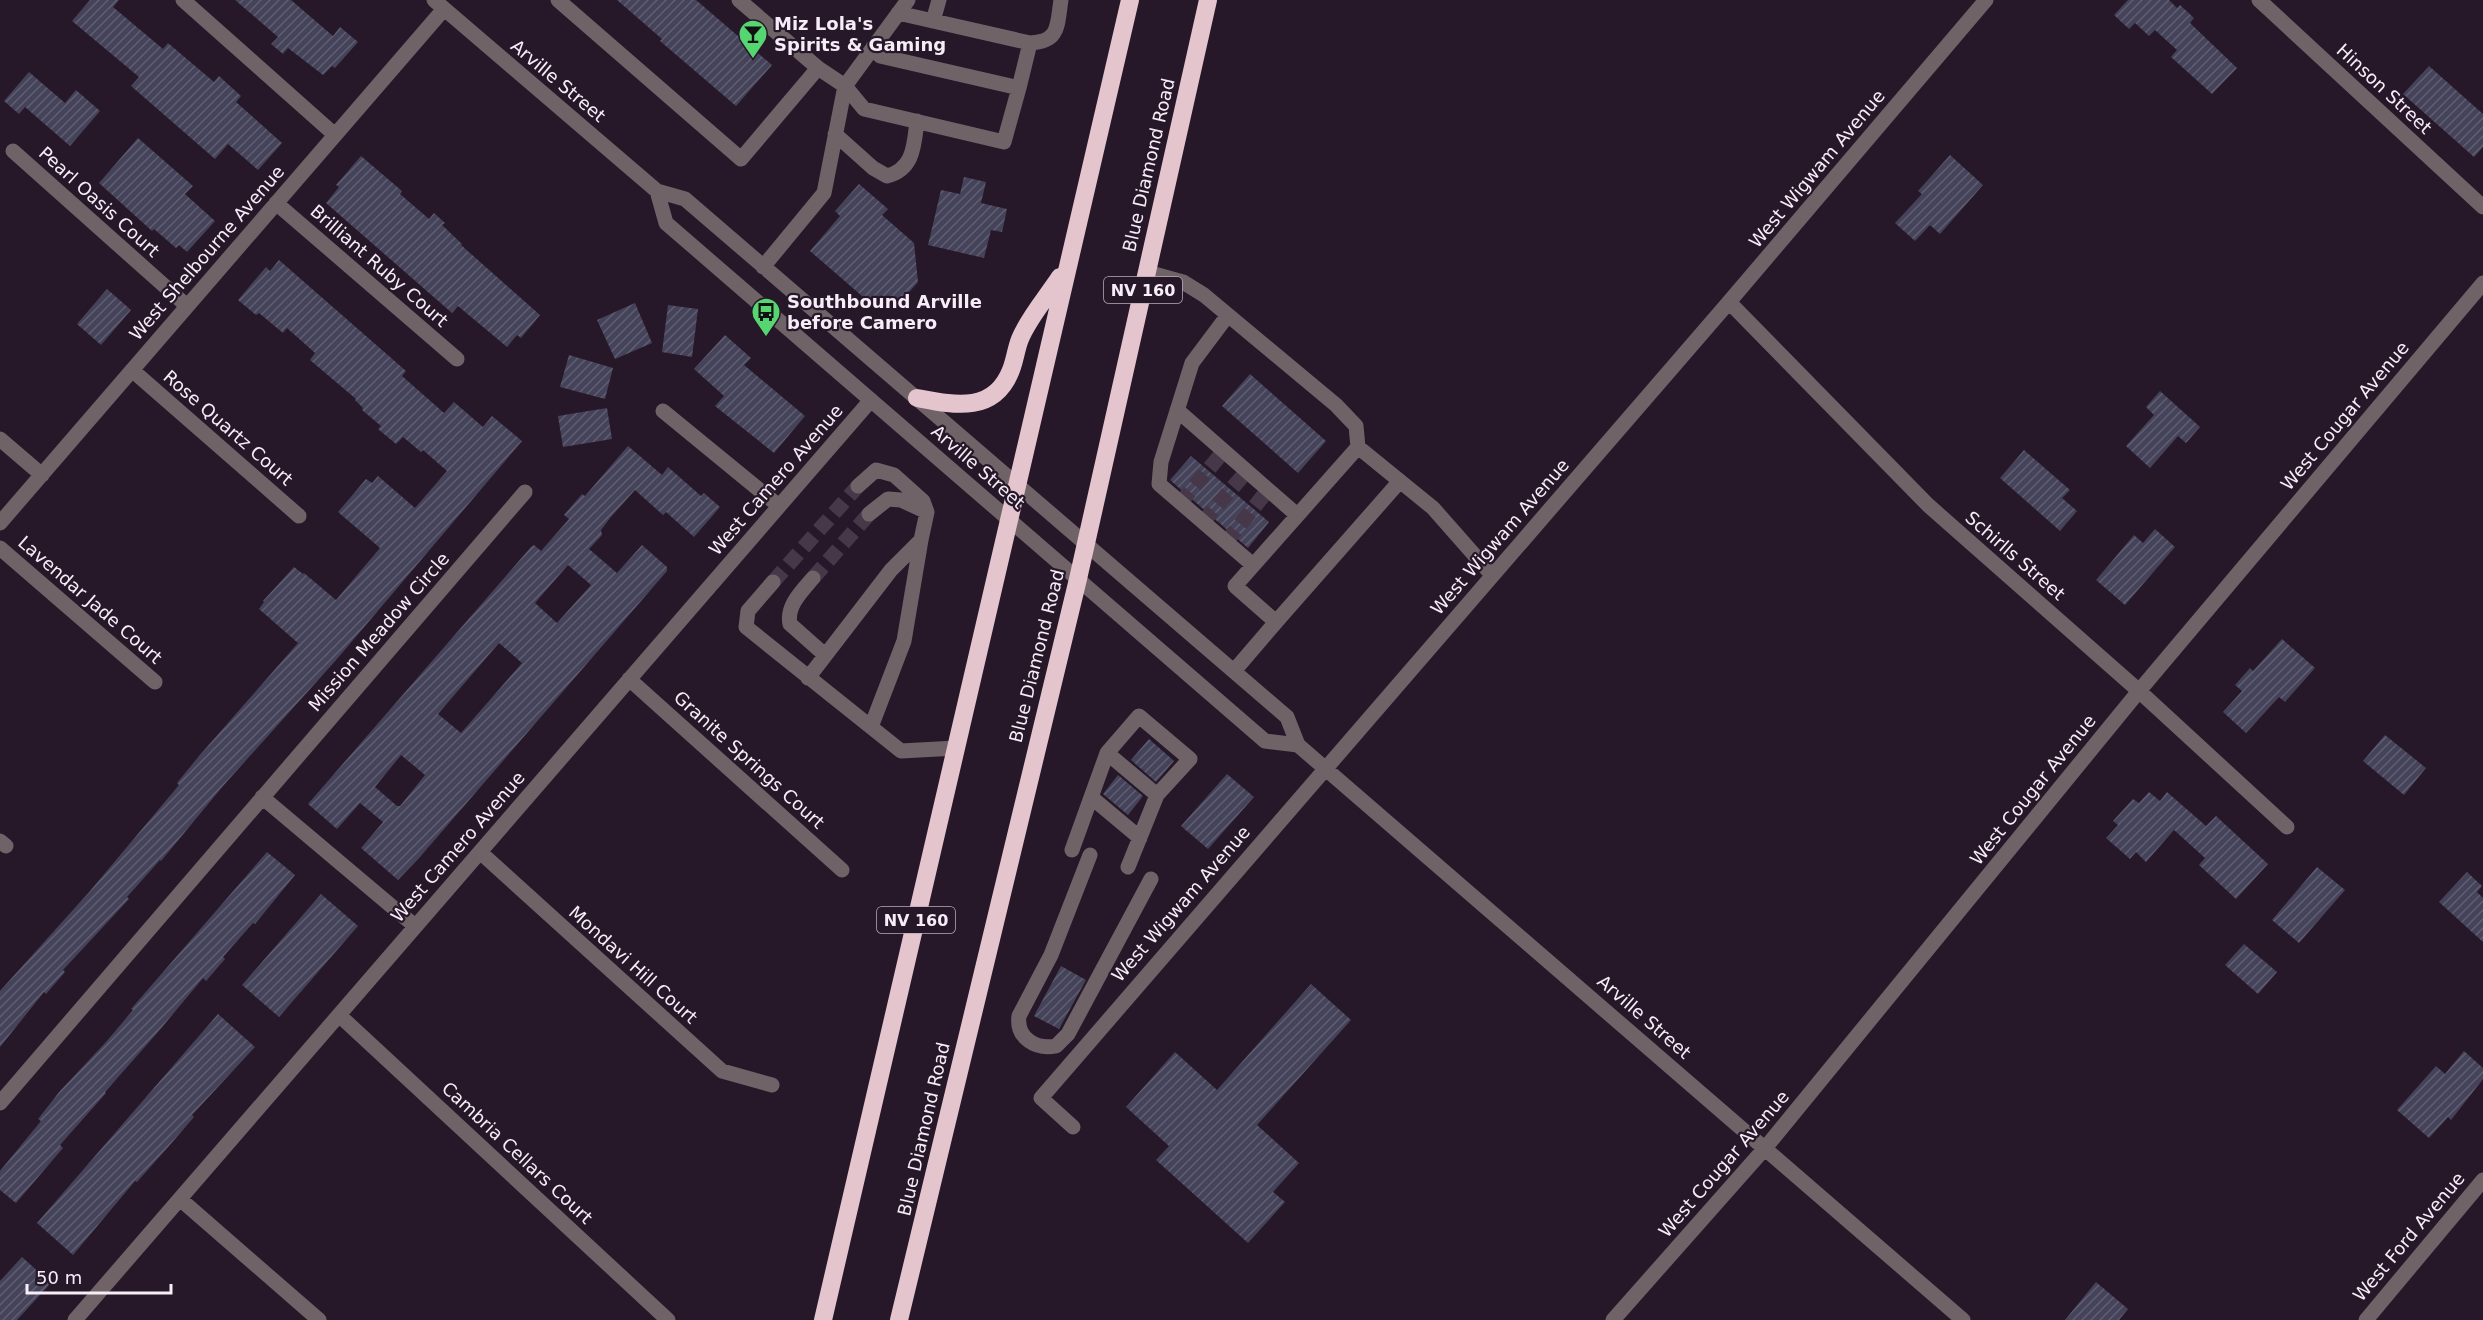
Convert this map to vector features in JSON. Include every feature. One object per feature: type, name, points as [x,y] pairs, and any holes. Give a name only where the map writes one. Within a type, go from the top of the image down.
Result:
[{"type":"highway","name":"NV 160","points":[[824,1320],[1130,0]]},
{"type":"highway","name":"Blue Diamond Road","points":[[899,1320],[1078,579],[1208,0]]},
{"type":"highway","points":[[917,398],[963,405],[985,400],[1001,388],[1011,371],[1020,338],[1068,266]]},
{"type":"street","points":[[183,0],[335,135]]},
{"type":"street","points":[[558,0],[741,159],[818,68]]},
{"type":"street","points":[[739,0],[818,68],[845,86],[864,109],[1004,141],[1030,43]]},
{"type":"street","points":[[763,267],[824,193],[845,86],[908,0]]},
{"type":"street","points":[[933,21],[939,0]]},
{"type":"street","points":[[898,13],[1030,43],[1043,43],[1055,33],[1061,0]]},
{"type":"street","name":"West Wigwam Avenue","points":[[1073,1127],[1041,1098],[1729,302],[1986,0]]},
{"type":"street","name":"Hinson Street","points":[[2259,0],[2483,207]]},
{"type":"street","name":"West Shelbourne Avenue","points":[[0,523],[335,135],[439,4]]},
{"type":"street","name":"Arville Street","points":[[439,4],[657,191],[685,199],[1234,670],[1287,717],[1298,745],[1766,1147],[1963,1320]]},
{"type":"street","points":[[873,47],[880,56],[1019,88]]},
{"type":"street","points":[[835,134],[873,168],[887,176],[899,172],[910,159],[917,121]]},
{"type":"street","name":"Pearl Oasis Court","points":[[13,151],[187,306]]},
{"type":"street","name":"Arville Street","points":[[657,191],[666,223],[1265,741],[1298,745]]},
{"type":"street","name":"Brilliant Ruby Court","points":[[276,203],[457,359]]},
{"type":"street","points":[[1147,272],[1183,282],[1204,295],[1336,405],[1356,426],[1358,447],[1433,508],[1492,575]]},
{"type":"street","name":"West Cougar Avenue","points":[[1613,1320],[1766,1147],[2139,691],[2483,283]]},
{"type":"street","name":"Schirlls Street","points":[[1729,302],[1928,505],[2139,691],[2287,827]]},
{"type":"street","points":[[1228,315],[1192,363],[1161,462],[1159,484],[1253,565]]},
{"type":"street","name":"Rose Quartz Court","points":[[132,370],[299,516]]},
{"type":"street","name":"West Camero Avenue","points":[[75,1320],[871,400]]},
{"type":"street","points":[[1177,410],[1298,515]]},
{"type":"street","points":[[663,411],[779,506]]},
{"type":"street","points":[[0,439],[42,475]]},
{"type":"street","points":[[1276,622],[1235,586],[1358,447]]},
{"type":"street","points":[[858,486],[876,470],[894,475],[923,501],[927,512],[904,641],[870,727]]},
{"type":"street","points":[[1234,670],[1400,481]]},
{"type":"street","name":"Mission Meadow Circle","points":[[0,1103],[525,492]]},
{"type":"street","points":[[869,514],[888,499],[901,500],[927,512]]},
{"type":"street","points":[[808,678],[891,570],[921,540]]},
{"type":"street","name":"Lavendar Jade Court","points":[[0,548],[155,682]]},
{"type":"street","points":[[813,578],[789,610],[788,616],[790,624],[825,655]]},
{"type":"street","points":[[773,582],[748,611],[746,627],[901,751],[956,748]]},
{"type":"street","name":"Granite Springs Court","points":[[629,679],[842,870]]},
{"type":"street","points":[[1072,850],[1107,753],[1139,716],[1190,759],[1157,795],[1128,867]]},
{"type":"street","points":[[1107,753],[1157,795]]},
{"type":"street","points":[[262,797],[416,926]]},
{"type":"street","points":[[1091,797],[1140,838]]},
{"type":"street","name":"Mondavi Hill Court","points":[[480,852],[722,1071],[772,1085]]},
{"type":"street","points":[[1089,855],[1051,956],[1019,1016],[1018,1025],[1021,1034],[1026,1040],[1039,1046],[1056,1046],[1068,1034],[1151,879]]},
{"type":"street","name":"Cambria Cellars Court","points":[[339,1015],[668,1320]]},
{"type":"street","name":"West Ford Avenue","points":[[2366,1320],[2483,1180]]},
{"type":"street","points":[[180,1198],[319,1320]]},
{"type":"building","points":[[90,0],[119,0],[113,7],[163,49],[168,43],[214,82],[219,76],[241,96],[236,102],[282,143],[258,170],[228,144],[215,159],[131,86],[139,77],[72,21]]},
{"type":"building","points":[[235,0],[291,0],[333,36],[340,27],[358,42],[335,68],[332,66],[323,75],[288,48],[283,54],[271,44],[278,37]]},
{"type":"building","points":[[617,0],[696,0],[772,65],[736,106],[660,41],[662,39]]},
{"type":"building","points":[[2128,0],[2169,0],[2177,8],[2180,5],[2194,18],[2190,23],[2237,68],[2212,94],[2171,57],[2177,50],[2155,30],[2149,36],[2135,23],[2129,29],[2114,15]]},
{"type":"building","points":[[2429,66],[2483,114],[2483,147],[2474,157],[2403,94]]},
{"type":"building","points":[[29,72],[65,103],[76,90],[100,111],[70,146],[25,107],[19,114],[4,101]]},
{"type":"building","points":[[138,138],[193,186],[185,194],[215,221],[187,252],[179,245],[176,248],[154,229],[152,231],[99,183]]},
{"type":"building","points":[[1950,155],[1983,185],[1940,234],[1930,225],[1915,241],[1895,223],[1922,194],[1918,191]]},
{"type":"building","points":[[361,156],[402,191],[400,194],[429,219],[434,213],[445,223],[442,225],[461,245],[540,315],[521,338],[517,335],[507,347],[458,306],[452,313],[326,203],[339,187],[336,185]]},
{"type":"building","points":[[964,177],[986,182],[981,203],[1007,209],[1002,232],[991,230],[984,258],[928,245],[941,190],[960,194]]},
{"type":"building","points":[[859,184],[888,209],[882,215],[914,243],[918,282],[903,299],[880,301],[862,296],[810,251],[840,216],[835,211]]},
{"type":"building","points":[[279,260],[406,371],[402,376],[444,413],[454,402],[483,427],[492,416],[522,441],[337,659],[127,897],[129,899],[63,970],[65,972],[46,994],[44,992],[0,1047],[0,991],[90,891],[179,785],[177,783],[199,756],[298,643],[259,609],[263,601],[294,567],[336,600],[380,548],[338,512],[366,479],[372,483],[378,476],[415,508],[447,471],[423,450],[421,452],[403,437],[396,444],[378,429],[381,426],[362,410],[363,408],[356,399],[310,360],[315,353],[287,328],[283,333],[259,313],[256,315],[238,300],[266,267],[270,271]]},
{"type":"building","points":[[107,289],[131,310],[101,345],[77,324]]},
{"type":"building","points":[[635,303],[652,343],[615,359],[597,320]]},
{"type":"building","points":[[668,305],[698,309],[692,357],[662,352]]},
{"type":"building","points":[[725,335],[751,358],[744,365],[805,416],[774,453],[715,406],[724,396],[694,369]]},
{"type":"building","points":[[569,355],[613,368],[605,399],[560,387]]},
{"type":"building","points":[[1250,374],[1326,441],[1298,473],[1222,406]]},
{"type":"building","points":[[2160,391],[2200,427],[2186,443],[2178,436],[2150,468],[2126,446],[2154,415],[2146,407]]},
{"type":"building","points":[[607,408],[612,439],[563,447],[558,416]]},
{"type":"building","points":[[628,446],[662,475],[668,467],[701,496],[704,493],[720,507],[694,537],[666,512],[663,515],[635,490],[610,518],[601,530],[602,535],[589,549],[617,573],[642,545],[667,567],[667,571],[398,880],[361,848],[383,822],[360,803],[337,829],[308,804],[531,547],[534,545],[541,551],[569,519],[564,515],[582,494],[585,496]],"holes":[[[568,565],[591,585],[557,623],[535,603]],[[499,643],[522,663],[461,733],[438,714]],[[401,755],[425,775],[400,806],[397,806],[375,787]]]},
{"type":"building","points":[[2024,450],[2070,490],[2062,498],[2077,511],[2060,531],[2000,478]]},
{"type":"building","points":[[1191,456],[1269,522],[1248,548],[1170,480]]},
{"type":"building","points":[[2155,529],[2175,547],[2125,605],[2096,580],[2134,535],[2143,543]]},
{"type":"building","points":[[2282,639],[2315,668],[2285,702],[2279,697],[2246,733],[2223,712],[2242,691],[2235,685],[2250,668],[2253,671]]},
{"type":"building","points":[[2385,735],[2426,768],[2404,795],[2363,761]]},
{"type":"building","points":[[1149,739],[1174,761],[1156,782],[1131,760]]},
{"type":"building","points":[[1227,774],[1254,797],[1208,849],[1181,826]]},
{"type":"building","points":[[1118,775],[1143,796],[1128,815],[1103,794]]},
{"type":"building","points":[[2149,792],[2160,801],[2167,792],[2206,826],[2216,816],[2268,864],[2236,899],[2199,865],[2205,858],[2174,830],[2146,862],[2136,852],[2130,859],[2106,838],[2118,825],[2113,821],[2133,799],[2139,803]]},
{"type":"building","points":[[267,852],[295,875],[255,924],[253,923],[223,957],[225,959],[206,981],[203,978],[105,1092],[60,1145],[63,1148],[16,1203],[0,1190],[0,1171],[41,1121],[38,1119],[60,1091],[106,1042],[133,1010],[131,1009]]},
{"type":"building","points":[[2317,867],[2345,890],[2299,943],[2272,920]]},
{"type":"building","points":[[2467,872],[2482,886],[2477,892],[2483,898],[2483,942],[2439,902]]},
{"type":"building","points":[[321,894],[358,926],[279,1017],[242,985]]},
{"type":"building","points":[[2244,944],[2277,972],[2258,994],[2225,965]]},
{"type":"building","points":[[1061,966],[1086,980],[1059,1029],[1034,1016]]},
{"type":"building","points":[[1311,984],[1351,1020],[1257,1125],[1299,1163],[1273,1192],[1285,1202],[1248,1243],[1156,1160],[1169,1146],[1126,1107],[1175,1052],[1217,1090]]},
{"type":"building","points":[[218,1014],[255,1047],[192,1115],[194,1117],[137,1182],[135,1181],[73,1255],[37,1223]]},
{"type":"building","points":[[2464,1051],[2483,1068],[2483,1079],[2451,1120],[2448,1117],[2429,1138],[2397,1110],[2436,1066],[2445,1074]]},
{"type":"building","points":[[22,1257],[51,1283],[17,1320],[0,1320],[0,1281]]},
{"type":"building","points":[[2096,1282],[2128,1309],[2119,1320],[2065,1320]]},
{"type":"tunnel","points":[[1180,503],[1224,451]]},
{"type":"tunnel","points":[[1203,522],[1247,471]]},
{"type":"tunnel","points":[[773,582],[858,486]]},
{"type":"tunnel","points":[[1226,542],[1268,490]]},
{"type":"tunnel","points":[[813,578],[869,514]]},
{"type":"place","name":"Miz Lola's Spirits & Gaming","points":[[753,60]]},
{"type":"place","name":"Southbound Arville before Camero","points":[[766,338]]}]
